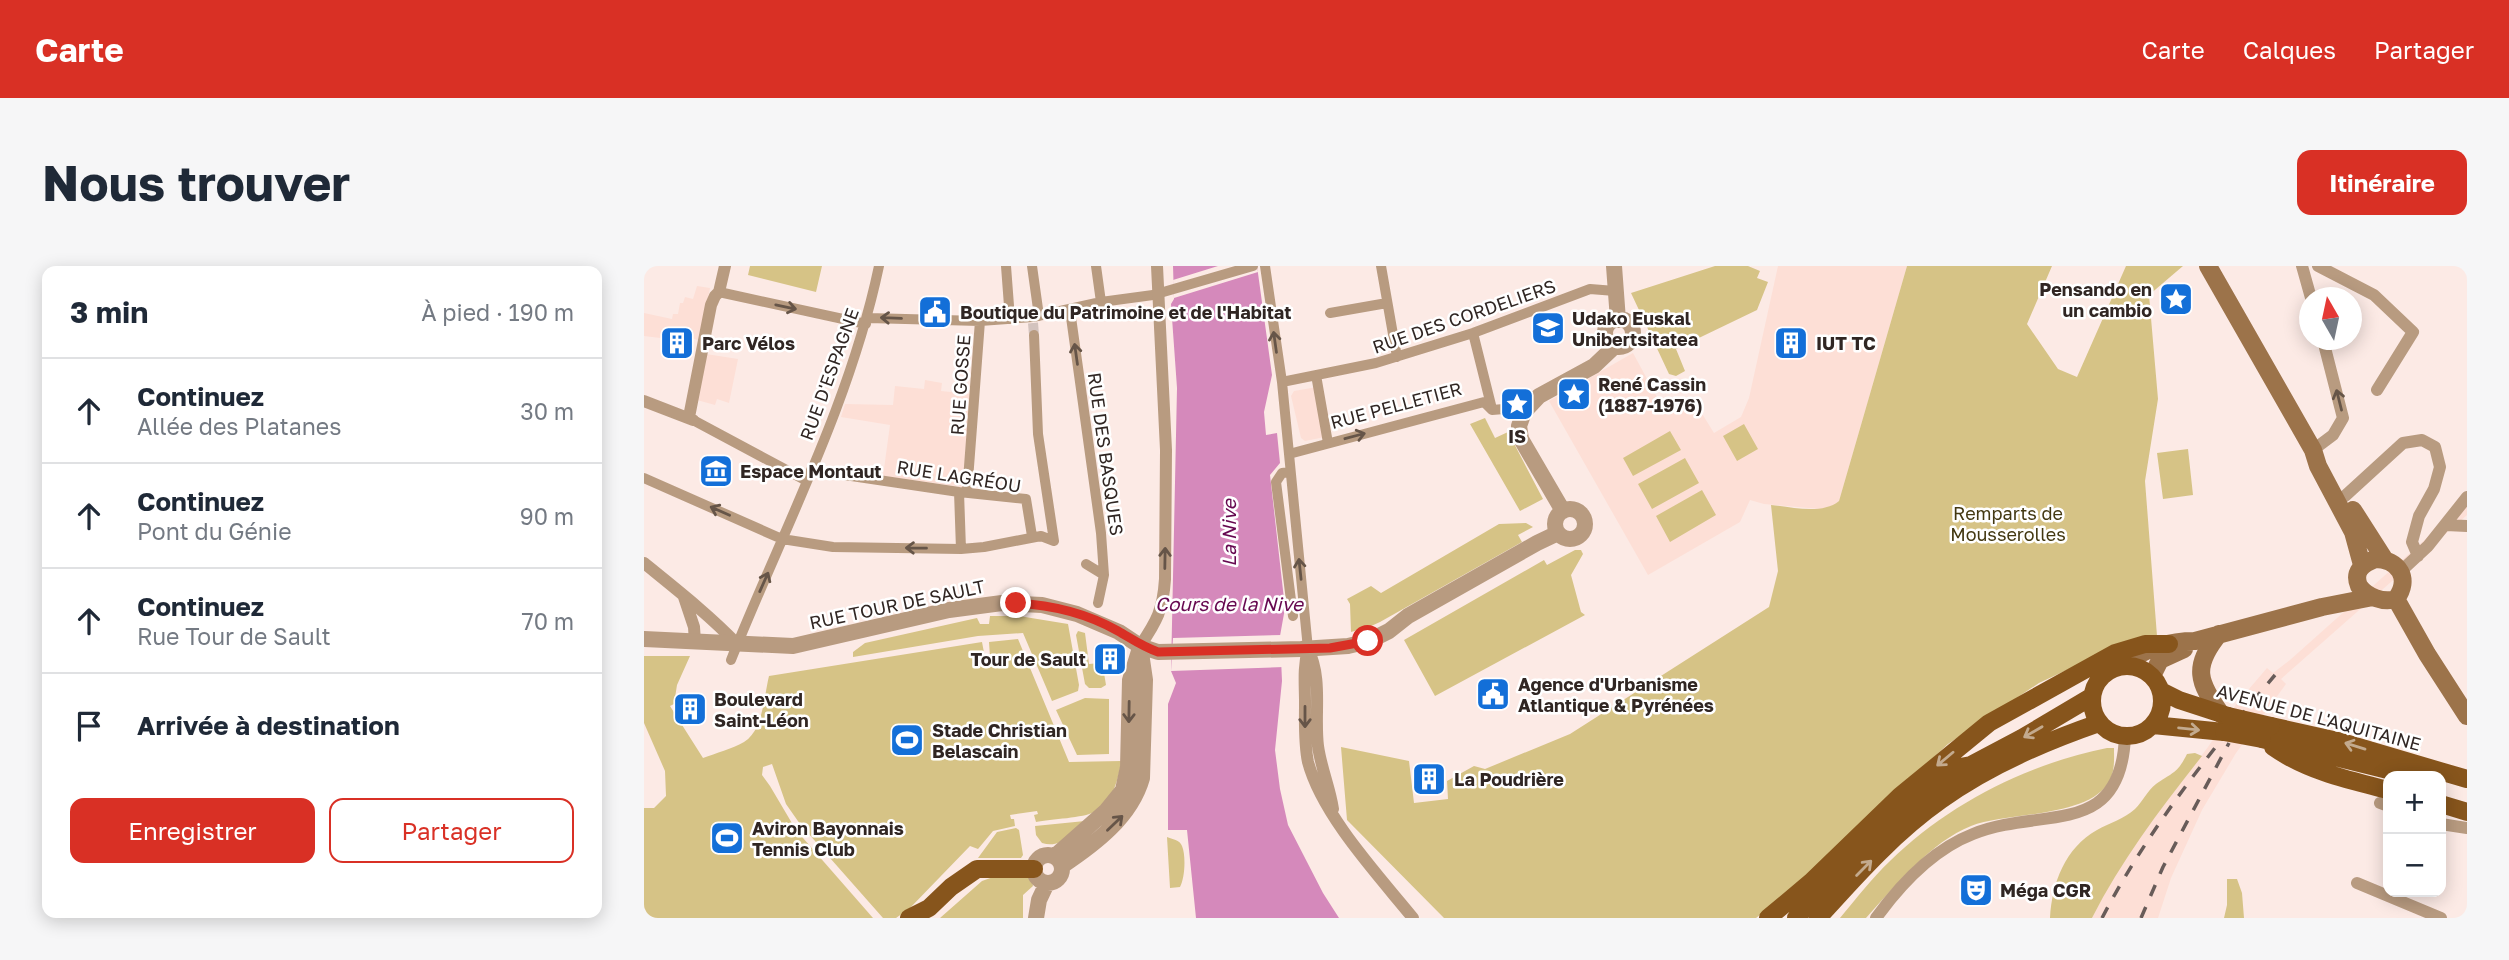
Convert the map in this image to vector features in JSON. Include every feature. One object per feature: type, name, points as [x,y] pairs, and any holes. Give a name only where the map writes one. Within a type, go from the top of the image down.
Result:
[{"type":"main road","points":[[2208,266],[2313,450],[2318,466],[2353,532],[2362,591],[2386,601],[2396,599]]},
{"type":"main road","points":[[2313,450],[2325,461],[2385,560]]},
{"type":"main road","points":[[2322,607],[2375,559],[2397,565],[2401,571],[2403,586],[2396,599]]},
{"type":"main road","points":[[2157,683],[2145,670],[2128,665],[2115,667],[2103,674],[2095,684],[2091,697],[2091,706],[2099,723],[2115,735],[2125,737],[2140,734],[2153,725],[2160,715],[2162,703],[2157,683],[2160,660],[2195,641],[2322,607],[2373,597]]},
{"type":"main road","points":[[2396,599],[2467,716]]},
{"type":"main road","points":[[2219,634],[2206,650],[2199,672],[2204,690],[2224,721]]},
{"type":"main road","points":[[2128,665],[2140,654],[2178,641],[2195,641]]},
{"type":"main road","points":[[1768,918],[1811,882],[1900,796],[1989,723],[2115,653],[2146,644],[2169,644]]},
{"type":"main road","name":"AVENUE DE L'AQUITAINE","points":[[2157,683],[2179,700],[2224,721],[2396,771]]},
{"type":"main road","points":[[1960,767],[1971,765],[2022,738],[2091,697]]},
{"type":"main road","points":[[1796,918],[1887,824],[1975,753],[1999,718]]},
{"type":"main road","name":"AVENUE DE L'AQUITAINE","points":[[2153,725],[2224,721]]},
{"type":"main road","points":[[1818,918],[1902,831],[1941,800],[1977,777],[2052,740],[2099,723]]},
{"type":"main road","points":[[2267,732],[2288,757],[2383,798]]},
{"type":"main road","name":"AVENUE DE L'AQUITAINE","points":[[2267,732],[2338,741],[2467,779]]},
{"type":"main road","points":[[2446,784],[2467,790]]},
{"type":"main road","points":[[2446,806],[2467,812]]},
{"type":"main road","points":[[909,918],[928,913],[951,887],[977,869],[1034,869]]},
{"type":"main road","points":[[1780,918],[1800,902],[1812,899]]},
{"type":"street","points":[[691,419],[711,305],[719,292],[725,266]]},
{"type":"street","name":"RUE D'ESPAGNE","points":[[734,652],[807,481],[867,321],[879,266]]},
{"type":"street","points":[[1006,266],[1010,319]]},
{"type":"street","points":[[1032,266],[1035,318]]},
{"type":"street","points":[[1096,266],[1101,302]]},
{"type":"street","points":[[1047,883],[1036,877],[1034,869],[1041,857],[1058,861],[1077,856],[1121,818],[1138,793],[1142,778],[1145,680],[1140,646],[1159,618],[1164,589],[1166,450],[1157,266]]},
{"type":"street","points":[[719,292],[867,321],[980,321],[1035,318],[1101,302],[1174,290],[1253,266]]},
{"type":"street","points":[[1265,266],[1282,382],[1308,649],[1304,678],[1308,761],[1322,796],[1343,831],[1413,918]]},
{"type":"street","points":[[1381,266],[1397,357]]},
{"type":"street","points":[[1563,511],[1521,439],[1519,426],[1524,412],[1539,396],[1594,366],[1614,346],[1629,343],[1633,334],[1627,322],[1618,320],[1614,266]]},
{"type":"street","points":[[2302,266],[2308,287]]},
{"type":"street","points":[[2318,266],[2374,295],[2413,332],[2377,390]]},
{"type":"street","name":"RUE DES CORDELIERS","points":[[1282,382],[1397,357],[1473,333],[1590,289],[1615,291]]},
{"type":"street","points":[[1330,313],[1387,303]]},
{"type":"street","name":"RUE DES BASQUES","points":[[1070,310],[1101,533],[1104,575],[1098,603]]},
{"type":"street","name":"RUE GOSSE","points":[[961,549],[963,492],[980,321]]},
{"type":"street","points":[[1473,333],[1492,410]]},
{"type":"street","points":[[644,478],[782,539],[833,547],[961,549],[984,547],[1032,536],[1054,541],[1038,434],[1034,335]]},
{"type":"street","points":[[2313,450],[2333,435],[2343,418],[2326,350]]},
{"type":"street","points":[[1316,375],[1328,443]]},
{"type":"street","points":[[644,401],[691,419],[807,481]]},
{"type":"street","name":"RUE PELLETIER","points":[[1289,454],[1484,402],[1492,410],[1516,408],[1524,412]]},
{"type":"street","points":[[2345,496],[2403,443],[2422,440],[2435,447],[2440,467],[2434,489],[2419,516],[2412,542],[2418,556]]},
{"type":"street","name":"RUE LAGRÉOU","points":[[811,470],[1026,499],[1032,536]]},
{"type":"street","points":[[1290,472],[1282,472],[1276,482],[1293,616]]},
{"type":"street","points":[[2401,571],[2446,525],[2467,497]]},
{"type":"street","points":[[1569,509],[1580,512],[1586,523],[1583,534],[1573,539],[1562,537],[1558,533],[1555,521],[1563,511],[1569,509]]},
{"type":"street","points":[[2446,525],[2467,526]]},
{"type":"street","name":"RUE TOUR DE SAULT","points":[[644,639],[701,643],[734,652],[793,646],[968,606],[1002,603],[1030,604],[1070,612],[1158,652],[1348,646],[1368,641],[1389,631],[1408,616],[1558,533]]},
{"type":"street","points":[[644,563],[717,623],[734,652]]},
{"type":"street","points":[[1086,564],[1104,575]]},
{"type":"street","points":[[684,597],[701,643],[714,638],[717,623]]},
{"type":"street","points":[[1876,918],[1919,870],[1964,838],[1988,829],[2079,811],[2099,803],[2120,776],[2125,737]]},
{"type":"street","points":[[2446,825],[2467,828]]},
{"type":"street","points":[[1036,918],[1039,900],[1047,883],[1059,878],[1058,861]]},
{"type":"street","points":[[2357,883],[2441,918]]},
{"type":"shaded area","points":[[1778,266],[1907,266],[1839,501],[1831,508],[1820,509],[1764,504],[1750,500],[1740,522],[1648,575],[1549,401],[1633,353],[1664,410],[1674,405],[1701,412],[1714,433],[1741,417],[1749,398]]},
{"type":"shaded area","points":[[697,286],[710,288],[700,341],[679,333],[677,340],[644,336],[644,313],[672,319],[673,314],[678,314],[680,303],[683,303],[685,297],[693,299]]},
{"type":"shaded area","points":[[706,354],[738,359],[729,403],[717,399],[715,405],[697,400]]},
{"type":"shaded area","points":[[925,380],[942,383],[941,391],[970,394],[963,487],[883,476],[890,425],[841,417],[845,404],[893,405],[895,386],[924,389]]},
{"type":"shaded area","points":[[1317,387],[1325,437],[1305,441],[1301,438],[1291,396],[1294,391]]},
{"type":"shaded area","points":[[2467,502],[2467,515],[2281,679],[2286,684],[2236,753],[2202,810],[2171,878],[2158,918],[2092,918],[2137,840],[2208,747],[2237,703],[2267,668],[2273,673],[2290,660]]},
{"type":"green space","points":[[750,266],[822,266],[816,292],[748,275]]},
{"type":"green space","points":[[1715,266],[1748,266],[1760,271],[1757,278],[1768,282],[1757,310],[1676,349],[1685,371],[1676,376],[1669,374],[1631,293]]},
{"type":"green space","name":"Remparts de Mousserolles","points":[[1907,266],[2052,266],[2027,324],[2058,369],[2077,377],[2126,266],[2183,266],[2149,295],[2158,399],[2145,481],[2157,636],[2103,653],[2039,683],[1948,744],[1785,896],[1756,918],[1444,918],[1347,820],[1341,747],[1409,761],[1414,803],[1448,799],[1447,781],[1474,766],[1485,769],[1570,734],[1769,607],[1778,571],[1771,505],[1816,509],[1839,501]]},
{"type":"green space","points":[[1485,418],[1495,438],[1508,432],[1543,499],[1520,511],[1470,424]]},
{"type":"green space","points":[[1744,424],[1758,449],[1737,461],[1723,436]]},
{"type":"green space","points":[[1670,431],[1681,450],[1633,476],[1623,458]]},
{"type":"green space","points":[[2188,449],[2193,495],[2163,499],[2157,453]]},
{"type":"green space","points":[[1685,458],[1699,483],[1652,509],[1638,484]]},
{"type":"green space","points":[[1702,490],[1716,515],[1670,542],[1656,516]]},
{"type":"green space","points":[[1526,523],[1533,527],[1518,535],[1522,542],[1380,622],[1351,632],[1350,604],[1347,599],[1371,586],[1381,593],[1499,524]]},
{"type":"green space","points":[[1575,550],[1581,550],[1583,554],[1571,575],[1581,612],[1585,615],[1435,696],[1404,640],[1544,560],[1547,565]]},
{"type":"green space","points":[[990,616],[1019,616],[1068,624],[1078,691],[1052,701],[1023,633],[978,636],[853,657],[853,652],[865,643],[977,618],[980,624],[989,624]]},
{"type":"green space","points":[[1078,631],[1085,633],[1089,664],[1100,663],[1106,685],[1101,688],[1089,688],[1085,684],[1076,635]]},
{"type":"green space","points":[[1018,639],[1069,762],[1121,761],[1114,790],[1100,808],[1083,816],[1036,822],[1034,815],[1038,814],[1037,811],[1010,815],[1015,826],[993,831],[978,849],[970,846],[910,908],[896,918],[883,918],[800,824],[786,804],[772,764],[763,767],[762,775],[796,830],[873,918],[644,918],[644,808],[654,808],[666,796],[665,771],[644,723],[644,656],[690,656],[677,685],[674,704],[670,706],[703,758],[734,747],[750,737],[759,722],[769,676],[982,642],[985,658],[990,657],[989,642]]},
{"type":"green space","points":[[1085,698],[1109,699],[1109,754],[1077,755],[1056,710]]},
{"type":"green space","points":[[2114,748],[2113,768],[2110,780],[2100,792],[2067,808],[1987,822],[1956,833],[1914,866],[1866,918],[1840,918],[1890,861],[1913,840],[1963,804],[2048,764]]},
{"type":"green space","points":[[2187,754],[2202,756],[2129,855],[2092,918],[2050,918],[2057,880],[2076,846],[2097,830],[2131,812],[2153,787],[2177,769]]},
{"type":"green space","points":[[1085,821],[1066,839],[1055,844],[1042,843],[1036,835],[1035,826]]},
{"type":"green space","points":[[1016,828],[1019,830],[1023,855],[1021,858],[978,858],[997,832]]},
{"type":"green space","points":[[1167,837],[1180,842],[1182,846],[1184,872],[1180,887],[1170,888]]},
{"type":"green space","points":[[996,876],[1031,877],[1033,886],[1023,895],[1023,918],[940,918],[982,881]]},
{"type":"green space","points":[[2227,879],[2237,879],[2242,893],[2244,918],[2224,918]]},
{"type":"water","name":"Cours de la Nive","points":[[1173,266],[1257,266],[1272,375],[1264,412],[1266,435],[1277,433],[1280,463],[1270,475],[1285,608],[1280,636],[1282,681],[1275,750],[1288,825],[1339,918],[1196,918],[1187,830],[1168,830],[1168,704],[1176,683],[1171,671],[1177,388],[1171,304],[1174,299]]},
{"type":"pier","points":[[1218,266],[1257,266],[1258,272],[1174,298],[1173,280]]},
{"type":"pier","points":[[1282,635],[1284,667],[1171,671],[1173,638]]},
{"type":"tunnel","points":[[1033,323],[1034,335]]},
{"type":"railway","points":[[2102,918],[2160,822],[2227,732],[2275,675]]},
{"type":"railway","points":[[2141,918],[2163,867],[2229,743]]},
{"type":"place","name":"Pensando en un cambio","points":[[2176,299]]},
{"type":"place","name":"Boutique du Patrimoine et de l'Habitat","points":[[935,312]]},
{"type":"place","name":"Udako Euskal Unibertsitatea","points":[[1548,328]]},
{"type":"place","name":"Parc Vélos","points":[[677,343]]},
{"type":"place","name":"IUT TC","points":[[1791,343]]},
{"type":"place","name":"René Cassin (1887-1976)","points":[[1574,394]]},
{"type":"place","name":"IS","points":[[1517,404]]},
{"type":"place","name":"Espace Montaut","points":[[716,471]]},
{"type":"place","name":"Tour de Sault","points":[[1110,659]]},
{"type":"place","name":"Agence d'Urbanisme Atlantique & Pyrénées","points":[[1493,694]]},
{"type":"place","name":"Boulevard Saint-Léon","points":[[690,709]]},
{"type":"place","name":"Stade Christian Belascain","points":[[907,740]]},
{"type":"place","name":"La Poudrière","points":[[1429,779]]},
{"type":"place","name":"Aviron Bayonnais Tennis Club","points":[[727,838]]},
{"type":"place","name":"Méga CGR","points":[[1976,890]]},
{"type":"route","points":[[1016,603],[1051,607],[1077,614],[1119,632],[1140,646],[1158,652],[1330,648],[1368,641]]},
{"type":"water label","name":"La Nive","points":[[1228,533]]}]
